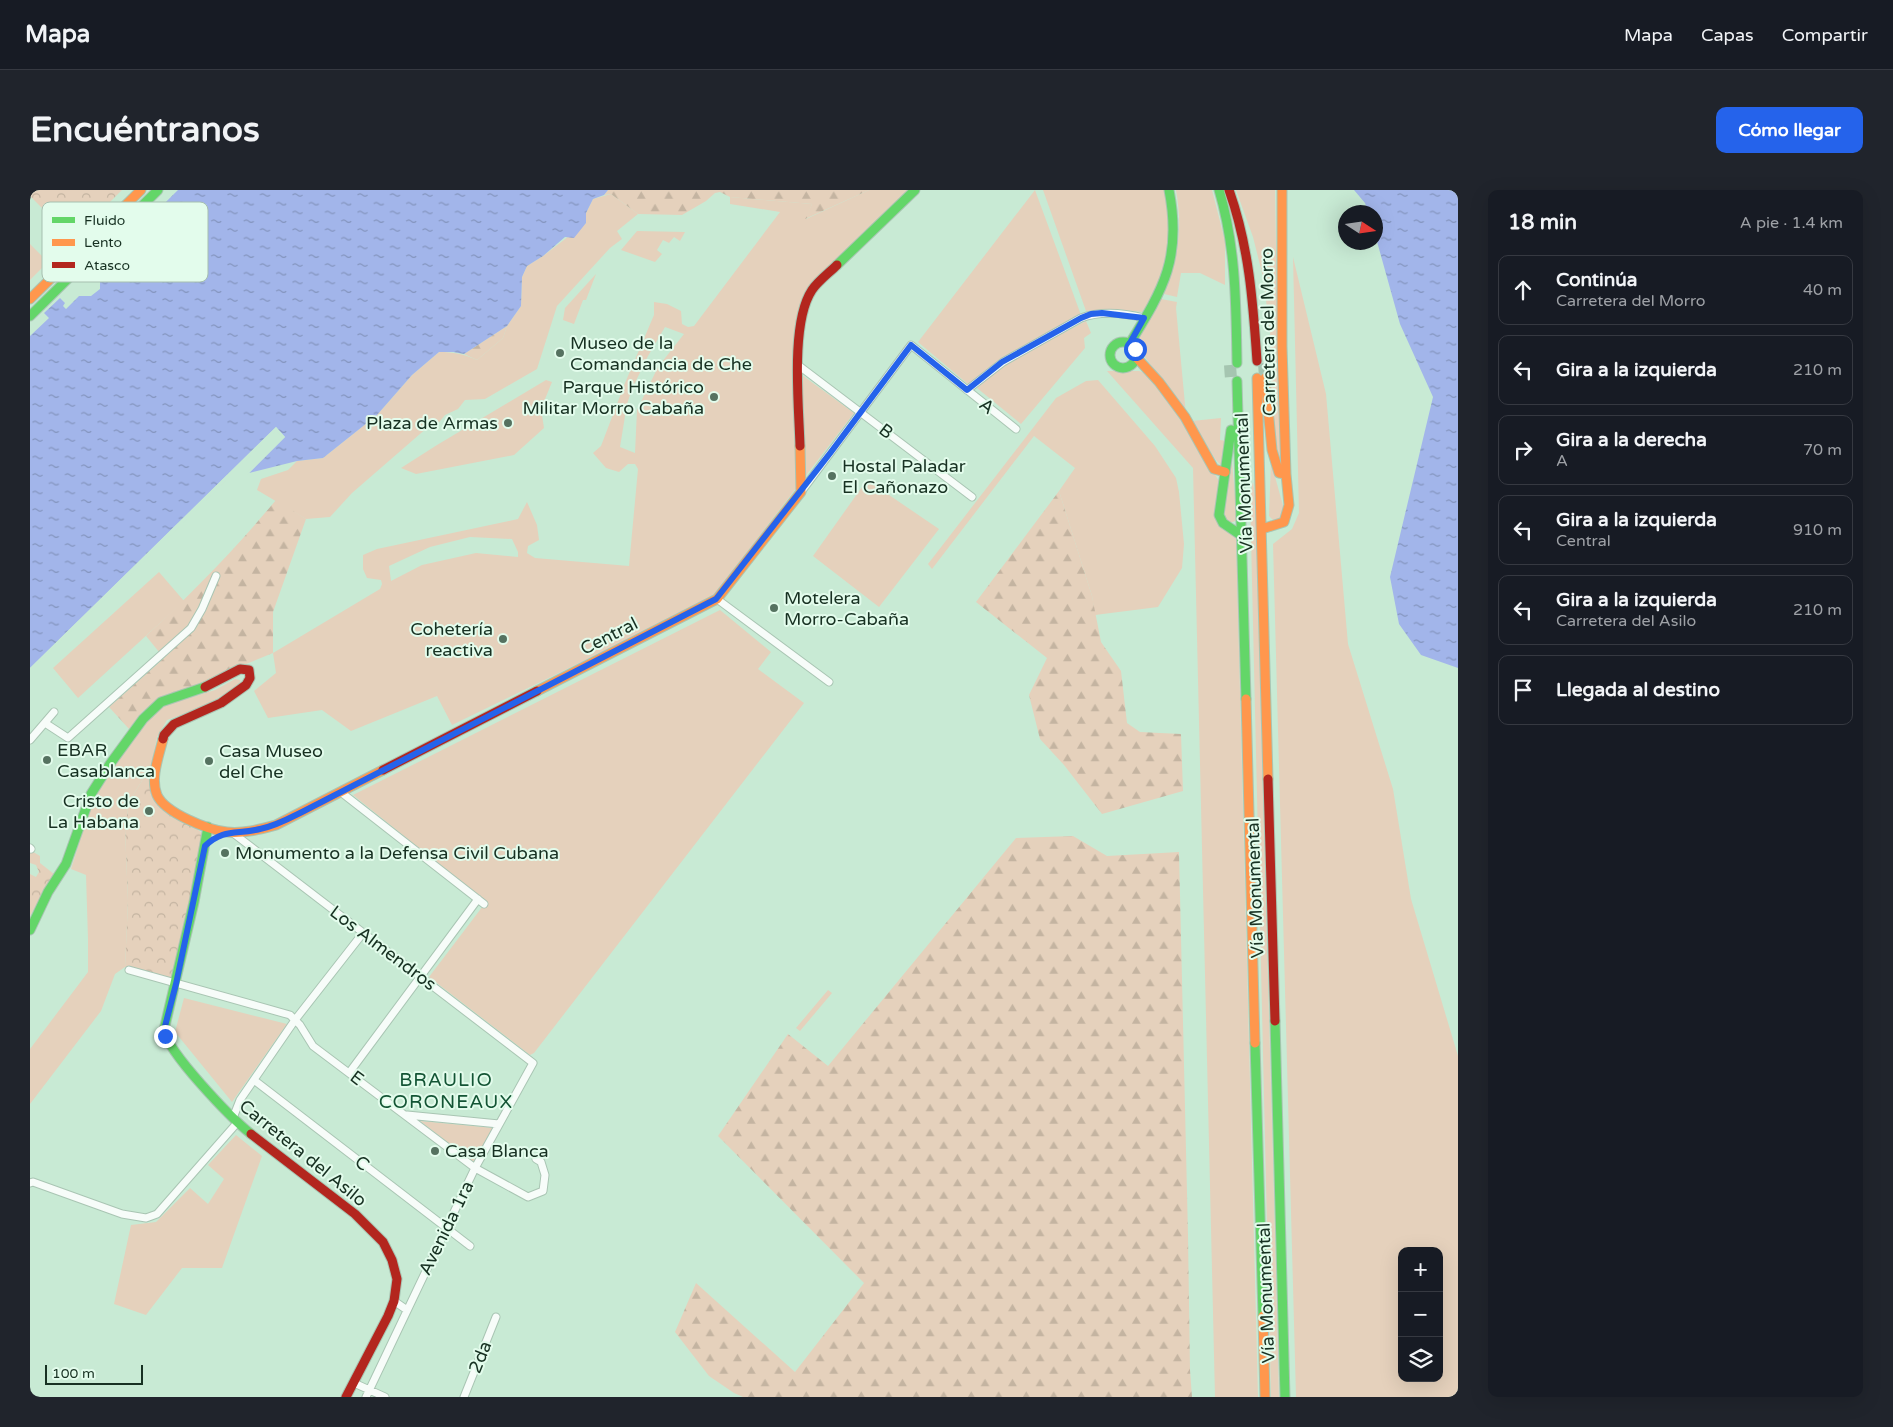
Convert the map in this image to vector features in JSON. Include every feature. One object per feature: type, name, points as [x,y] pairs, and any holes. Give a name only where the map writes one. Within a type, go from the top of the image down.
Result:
[{"type":"main road","points":[[129,202],[141,190]]},
{"type":"main road","points":[[146,202],[158,190]]},
{"type":"main road","points":[[801,492],[798,365],[802,311],[812,290],[856,244],[915,190]]},
{"type":"main road","points":[[1130,343],[1158,296],[1172,251],[1173,209],[1169,190]]},
{"type":"main road","points":[[1219,190],[1230,227],[1235,277],[1234,364]]},
{"type":"main road","points":[[1229,190],[1244,235],[1251,272],[1260,362]]},
{"type":"main road","name":"Carretera del Morro","points":[[1262,530],[1284,522],[1288,515],[1282,347],[1282,190]]},
{"type":"main road","points":[[30,299],[48,282]]},
{"type":"main road","points":[[30,316],[65,282]]},
{"type":"main road","points":[[1136,357],[1132,364],[1125,368],[1116,366],[1110,360],[1110,352],[1113,345],[1121,341],[1130,343],[1135,349],[1136,357],[1185,417],[1214,469],[1225,472]]},
{"type":"main road","name":"Vía Monumental","points":[[1285,1397],[1260,493],[1261,378],[1272,450],[1279,473],[1286,474]]},
{"type":"main road","name":"Vía Monumental","points":[[1232,428],[1234,380],[1240,470],[1265,1397]]},
{"type":"main road","points":[[1232,428],[1219,515],[1220,522],[1242,536]]},
{"type":"main road","points":[[1232,428],[1240,470]]},
{"type":"main road","points":[[1241,513],[1246,482],[1250,479],[1257,481],[1260,493]]},
{"type":"main road","name":"Central","points":[[230,833],[258,830],[276,825],[342,793],[716,599],[801,492]]},
{"type":"main road","points":[[31,927],[48,892],[66,864],[91,794],[143,718],[160,702],[211,685],[240,669],[248,670],[250,678],[246,685],[221,703],[174,724],[164,735],[155,772],[157,795],[165,806],[195,823],[230,833]]},
{"type":"main road","points":[[195,823],[203,831],[205,842],[230,833]]},
{"type":"main road","name":"Carretera del Asilo","points":[[208,827],[176,984],[164,1030],[165,1036],[176,1055],[235,1121],[355,1214],[383,1242],[392,1260],[397,1279],[394,1302],[346,1397]]},
{"type":"street","points":[[967,390],[1002,362],[1081,318],[1091,314],[1102,313],[1144,318]]},
{"type":"street","name":"A","points":[[911,345],[1016,429]]},
{"type":"street","name":"Central","points":[[801,492],[911,345]]},
{"type":"street","name":"B","points":[[798,365],[969,495]]},
{"type":"street","points":[[45,723],[68,738],[128,682],[191,628],[202,609],[216,576]]},
{"type":"street","points":[[716,599],[829,682]]},
{"type":"street","points":[[30,740],[54,712]]},
{"type":"street","points":[[342,793],[481,901],[420,977],[349,1073]]},
{"type":"street","name":"Los Almendros","points":[[230,833],[533,1063]]},
{"type":"street","points":[[30,1184],[33,1182],[122,1214],[146,1218],[157,1214],[235,1121],[240,1100],[295,1020],[363,933]]},
{"type":"street","points":[[129,970],[290,1015],[295,1020]]},
{"type":"street","name":"E","points":[[295,1020],[313,1046],[474,1168],[528,1197],[543,1191],[545,1175],[540,1162],[536,1160]]},
{"type":"street","name":"Avenida 1ra","points":[[367,1394],[474,1168],[533,1063]]},
{"type":"street","name":"C","points":[[254,1080],[470,1246]]},
{"type":"street","points":[[405,1115],[499,1124]]},
{"type":"street","points":[[394,1302],[407,1310]]},
{"type":"street","name":"2da","points":[[464,1397],[496,1317]]},
{"type":"street","points":[[354,1383],[367,1394],[385,1397]]},
{"type":"green space","points":[[30,190],[122,190],[110,202],[42,202],[42,208],[30,196]]},
{"type":"green space","points":[[608,190],[869,190],[805,219],[812,204],[730,197],[720,192],[715,193],[706,201],[682,215],[638,214],[611,194],[604,195]]},
{"type":"green space","points":[[869,190],[908,190],[808,288],[799,311],[795,370],[854,413],[711,599],[452,725],[437,696],[351,731],[322,710],[268,718],[254,691],[276,673],[273,653],[380,589],[381,580],[367,578],[363,569],[363,555],[377,549],[518,519],[527,502],[537,525],[539,540],[528,546],[527,553],[535,558],[629,566],[638,469],[635,464],[628,464],[619,472],[606,468],[593,453],[601,446],[654,315],[654,302],[667,304],[681,311],[682,324],[688,327],[694,326],[780,212],[730,204],[730,197],[812,204],[806,219]],"holes":[[[665,327],[684,334],[658,367],[637,410],[635,453],[620,447],[627,404],[648,356]],[[470,537],[512,539],[518,552],[518,557],[476,553],[422,565],[391,581],[389,566],[430,547]]]},
{"type":"green space","points":[[1035,190],[1081,315],[1010,356],[969,385],[918,342]]},
{"type":"green space","points":[[1043,190],[1165,190],[1170,221],[1167,254],[1158,285],[1142,312],[1115,309],[1086,311]]},
{"type":"green space","points":[[1176,190],[1212,190],[1225,241],[1225,285],[1200,273],[1181,273],[1177,297],[1164,294],[1173,267],[1178,243],[1179,218]]},
{"type":"green space","points":[[1236,190],[1275,190],[1282,471],[1272,423],[1270,332],[1263,277],[1253,237]]},
{"type":"green space","points":[[611,194],[638,214],[617,231],[622,239],[610,248],[557,306],[537,369],[485,399],[465,400],[458,409],[445,415],[432,431],[428,427],[352,493],[330,517],[306,519],[257,490],[261,479],[288,470],[297,461],[323,458],[377,415],[412,375],[439,352],[468,356],[477,360],[503,338],[507,326],[521,306],[522,277],[527,266],[586,223],[586,213],[593,199]]},
{"type":"green space","points":[[637,231],[685,232],[680,241],[674,237],[669,243],[663,240],[657,250],[662,254],[655,262],[621,250]]},
{"type":"green space","points":[[30,244],[42,256],[42,268],[30,280]]},
{"type":"green space","points":[[1293,257],[1326,394],[1348,644],[1393,789],[1411,899],[1458,1056],[1458,1397],[1296,1397],[1273,544],[1292,529],[1299,513]]},
{"type":"green space","points":[[596,274],[574,324],[563,320],[565,308]]},
{"type":"green space","points":[[1161,299],[1177,302],[1186,415],[1142,353],[1138,338]]},
{"type":"green space","points":[[1086,321],[1091,333],[1084,338],[1085,348],[1021,424],[977,388],[1003,365]]},
{"type":"green space","points":[[507,326],[503,338],[477,360],[464,354]]},
{"type":"green space","points":[[1107,371],[1139,371],[1145,373],[1157,387],[1184,422],[1220,483],[1216,517],[1236,536],[1258,1397],[1215,1397],[1193,468]]},
{"type":"green space","name":"Plaza de Armas","points":[[546,380],[552,382],[541,409],[544,428],[514,455],[416,474],[401,468],[437,445]]},
{"type":"green space","points":[[1098,380],[1155,446],[1176,478],[1184,544],[1182,568],[1158,607],[1095,615],[1092,596],[1059,491],[1075,468],[1034,436],[932,569],[928,564],[1056,398],[1086,381]]},
{"type":"green space","points":[[1221,418],[1220,440],[1226,441],[1221,465],[1215,459],[1192,421]]},
{"type":"green space","points":[[1232,461],[1237,520],[1225,522],[1222,516]]},
{"type":"green space","points":[[1271,462],[1285,513],[1283,519],[1273,520],[1269,516]]},
{"type":"green space","points":[[867,480],[939,529],[879,607],[813,556]]},
{"type":"green space","points":[[1253,482],[1256,503],[1279,1397],[1271,1397],[1250,495]]},
{"type":"green space","points":[[1059,491],[1092,596],[1101,642],[1121,671],[1127,723],[1140,732],[1181,734],[1183,791],[1102,814],[1064,765],[1040,739],[1029,695],[1047,658],[976,602]]},
{"type":"green space","points":[[276,500],[306,519],[273,612],[273,653],[181,691],[162,696],[142,712],[129,729],[109,707],[164,658],[146,636],[213,570]]},
{"type":"green space","points":[[159,572],[184,601],[78,698],[53,668]]},
{"type":"green space","points":[[720,610],[771,652],[758,669],[804,703],[534,1053],[530,1055],[429,977],[486,902],[353,795]]},
{"type":"green space","points":[[235,679],[240,680],[241,685],[200,708],[167,720],[157,737],[152,764],[129,802],[125,829],[128,901],[125,967],[115,974],[101,1011],[30,1104],[30,1049],[88,972],[86,875],[71,869],[92,802],[107,776],[153,714],[166,705],[215,690]]},
{"type":"green space","points":[[152,764],[152,785],[157,798],[202,833],[203,842],[173,979],[125,967],[128,901],[125,829],[129,802]]},
{"type":"green space","points":[[1073,836],[1107,856],[1179,852],[1192,1397],[743,1397],[734,1393],[709,1376],[675,1332],[696,1283],[795,1372],[864,1283],[718,1136],[788,1034],[828,1066],[1016,838]]},
{"type":"green space","points":[[30,850],[40,856],[40,863],[54,874],[30,916],[30,874],[36,877],[39,872],[36,865],[30,863]]},
{"type":"green space","points":[[828,990],[832,993],[800,1031],[796,1028]]},
{"type":"green space","points":[[184,998],[287,1024],[232,1102],[175,1032]]},
{"type":"green space","points":[[420,1121],[494,1128],[473,1162]]},
{"type":"green space","points":[[236,1135],[262,1156],[222,1268],[182,1268],[146,1315],[114,1304],[131,1225],[156,1222],[190,1188],[208,1204],[224,1179],[208,1165]]},
{"type":"water","points":[[178,190],[608,190],[604,195],[593,199],[586,213],[586,223],[574,238],[565,237],[543,256],[527,266],[522,277],[521,306],[507,326],[464,354],[439,352],[412,375],[377,415],[323,458],[297,461],[249,473],[285,437],[276,427],[30,668],[30,336],[49,318],[44,313],[60,298],[65,303],[63,306],[66,309],[79,296],[91,296],[100,289],[100,282],[208,282],[208,202],[166,202]]},
{"type":"water","points":[[1354,190],[1458,190],[1458,668],[1421,655],[1399,624],[1390,577],[1433,397],[1400,324],[1379,250],[1383,250],[1383,205],[1366,205]]},
{"type":"pier","points":[[276,427],[285,437],[247,475],[247,472],[282,437],[276,431],[146,560],[30,671],[30,668]]},
{"type":"tunnel","points":[[1264,363],[1265,377]]},
{"type":"tunnel","points":[[1230,365],[1231,379]]},
{"type":"traffic: fast","points":[[146,202],[158,190]]},
{"type":"traffic: fast","points":[[837,265],[915,190]]},
{"type":"traffic: fast","points":[[1130,343],[1161,288],[1167,271],[1173,234],[1169,190]]},
{"type":"traffic: fast","points":[[1219,190],[1225,211],[1232,254],[1237,363]]},
{"type":"traffic: fast","points":[[30,316],[65,282]]},
{"type":"traffic: fast","points":[[1123,342],[1132,346],[1136,355],[1132,364],[1123,368],[1114,364],[1110,355],[1114,346],[1123,342]]},
{"type":"traffic: fast","points":[[1237,381],[1246,699]]},
{"type":"traffic: fast","points":[[1231,430],[1219,515],[1223,523],[1242,536]]},
{"type":"traffic: fast","points":[[30,930],[48,892],[66,864],[91,794],[110,764],[143,719],[161,702],[205,687]]},
{"type":"traffic: fast","points":[[208,827],[194,902],[164,1030],[176,1054],[188,1069],[251,1134]]},
{"type":"traffic: fast","points":[[1275,1021],[1285,1397]]},
{"type":"traffic: fast","points":[[1255,1043],[1263,1316]]},
{"type":"traffic: slow","points":[[129,202],[141,190]]},
{"type":"traffic: slow","points":[[1282,190],[1282,347],[1286,474]]},
{"type":"traffic: slow","points":[[30,299],[47,282]]},
{"type":"traffic: slow","points":[[1136,357],[1159,382],[1185,417],[1214,469],[1225,472]]},
{"type":"traffic: slow","points":[[1257,378],[1268,779]]},
{"type":"traffic: slow","points":[[1262,529],[1284,522],[1289,505],[1286,474],[1279,473],[1272,450],[1265,378]]},
{"type":"traffic: slow","points":[[537,691],[717,599],[801,492],[800,446]]},
{"type":"traffic: slow","points":[[1246,699],[1255,1043]]},
{"type":"traffic: slow","points":[[163,739],[154,781],[157,795],[169,808],[188,820],[219,831],[246,832],[276,825],[383,770]]},
{"type":"traffic: slow","points":[[1263,1316],[1265,1397]]},
{"type":"traffic: jam","points":[[1229,190],[1246,253],[1252,296],[1257,361]]},
{"type":"traffic: jam","points":[[800,446],[797,366],[801,323],[805,305],[812,290],[837,265]]},
{"type":"traffic: jam","points":[[163,739],[164,735],[174,724],[221,703],[246,685],[250,678],[249,670],[240,669],[205,687]]},
{"type":"traffic: jam","points":[[383,770],[537,691]]},
{"type":"traffic: jam","points":[[1268,779],[1275,1021]]},
{"type":"traffic: jam","points":[[251,1134],[355,1214],[383,1242],[392,1260],[397,1279],[394,1301],[346,1397]]},
{"type":"place","name":"Museo de la Comandancia de Che","points":[[560,353]]},
{"type":"place","name":"Parque Histórico Militar Morro Cabaña","points":[[714,397]]},
{"type":"place","name":"Plaza de Armas","points":[[508,423]]},
{"type":"place","name":"Hostal Paladar El Cañonazo","points":[[832,476]]},
{"type":"place","name":"Motelera Morro-Cabaña","points":[[774,608]]},
{"type":"place","name":"Cohetería reactiva","points":[[503,639]]},
{"type":"place","name":"EBAR Casablanca","points":[[47,760]]},
{"type":"place","name":"Casa Museo del Che","points":[[209,761]]},
{"type":"place","name":"Cristo de La Habana","points":[[149,811]]},
{"type":"place","name":"Monumento a la Defensa Civil Cubana","points":[[225,853]]},
{"type":"place","name":"Casa Blanca","points":[[435,1151]]},
{"type":"district","name":"BRAULIO CORONEAUX","points":[[446,1091]]},
{"type":"route","points":[[165,1036],[164,1030],[176,984],[205,846],[214,838],[227,832],[258,830],[276,825],[368,780],[716,599],[831,452],[911,345],[967,390],[1002,362],[1091,314],[1116,314],[1144,318],[1130,343],[1135,349]]}]
